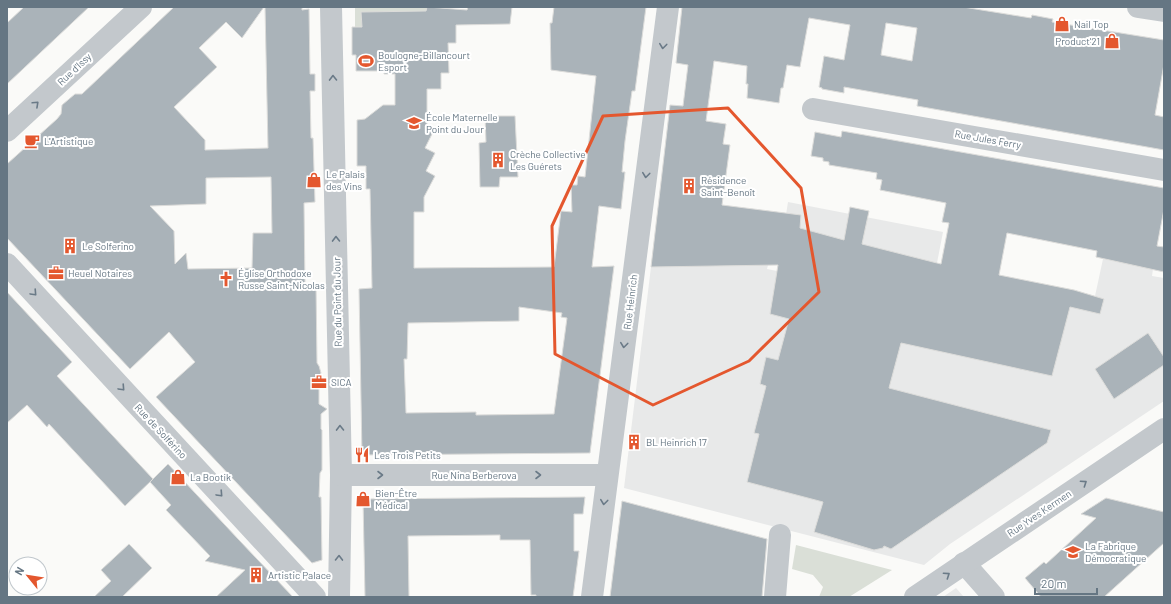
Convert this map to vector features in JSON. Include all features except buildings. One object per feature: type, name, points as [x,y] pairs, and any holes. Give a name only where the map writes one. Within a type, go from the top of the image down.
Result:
[{"type":"street","name":"Rue d'Issy","points":[[7,131],[141,7]]},
{"type":"street","name":"Rue du Point du Jour","points":[[331,7],[341,475],[339,597]]},
{"type":"street","name":"Rue Heinrich","points":[[592,597],[668,7]]},
{"type":"street","points":[[1138,7],[1164,12]]},
{"type":"street","name":"Rue Jules Ferry","points":[[813,109],[1164,170]]},
{"type":"street","name":"Rue de Solférino","points":[[7,264],[315,597]]},
{"type":"street","name":"Rue Yves Kermen","points":[[915,597],[1164,429]]},
{"type":"street","name":"Rue Nina Berberova","points":[[341,475],[607,475]]},
{"type":"street","points":[[775,597],[780,535]]},
{"type":"street","points":[[964,563],[994,597]]},
{"type":"highlighted area","points":[[728,108],[801,188],[819,292],[749,361],[653,405],[555,354],[552,226],[603,116]]},
{"type":"shaded area","points":[[355,7],[427,7],[425,26],[355,27]]},
{"type":"shaded area","points":[[788,202],[943,232],[937,263],[1074,290],[1095,296],[1103,259],[1153,269],[1152,276],[1164,278],[1164,401],[950,544],[924,565],[624,488],[651,267],[768,265],[767,269],[777,271]]},
{"type":"shaded area","points":[[796,545],[892,570],[849,597],[819,597],[823,587],[813,575],[792,569]]},
{"type":"shaded area","points":[[956,588],[964,597],[943,597]]},
{"type":"place","name":"Nail Top","points":[[1062,24]]},
{"type":"place","name":"Product'21","points":[[1112,41]]},
{"type":"place","name":"Boulogne-Billancourt Esport","points":[[366,61]]},
{"type":"place","name":"École Maternelle Point du Jour","points":[[414,123]]},
{"type":"place","name":"L'Artistique","points":[[32,141]]},
{"type":"place","name":"Crèche Collective Les Guérets","points":[[498,160]]},
{"type":"place","name":"Le Palais des Vins","points":[[314,180]]},
{"type":"place","name":"Résidence Saint-Benoît","points":[[689,186]]},
{"type":"place","name":"Le Solferino","points":[[70,246]]},
{"type":"place","name":"Heuel Notaires","points":[[56,273]]},
{"type":"place","name":"Église Orthodoxe Russe Saint-Nicolas","points":[[226,279]]},
{"type":"place","name":"SICA","points":[[319,382]]},
{"type":"place","name":"BL Heinrich 17","points":[[634,442]]},
{"type":"place","name":"Les Trois Petits","points":[[362,455]]},
{"type":"place","name":"La Bootik","points":[[178,477]]},
{"type":"place","name":"Bien-Être Médical","points":[[363,499]]},
{"type":"place","name":"La Fabrique Démocratique","points":[[1073,552]]},
{"type":"place","name":"Artistic Palace","points":[[256,575]]}]
